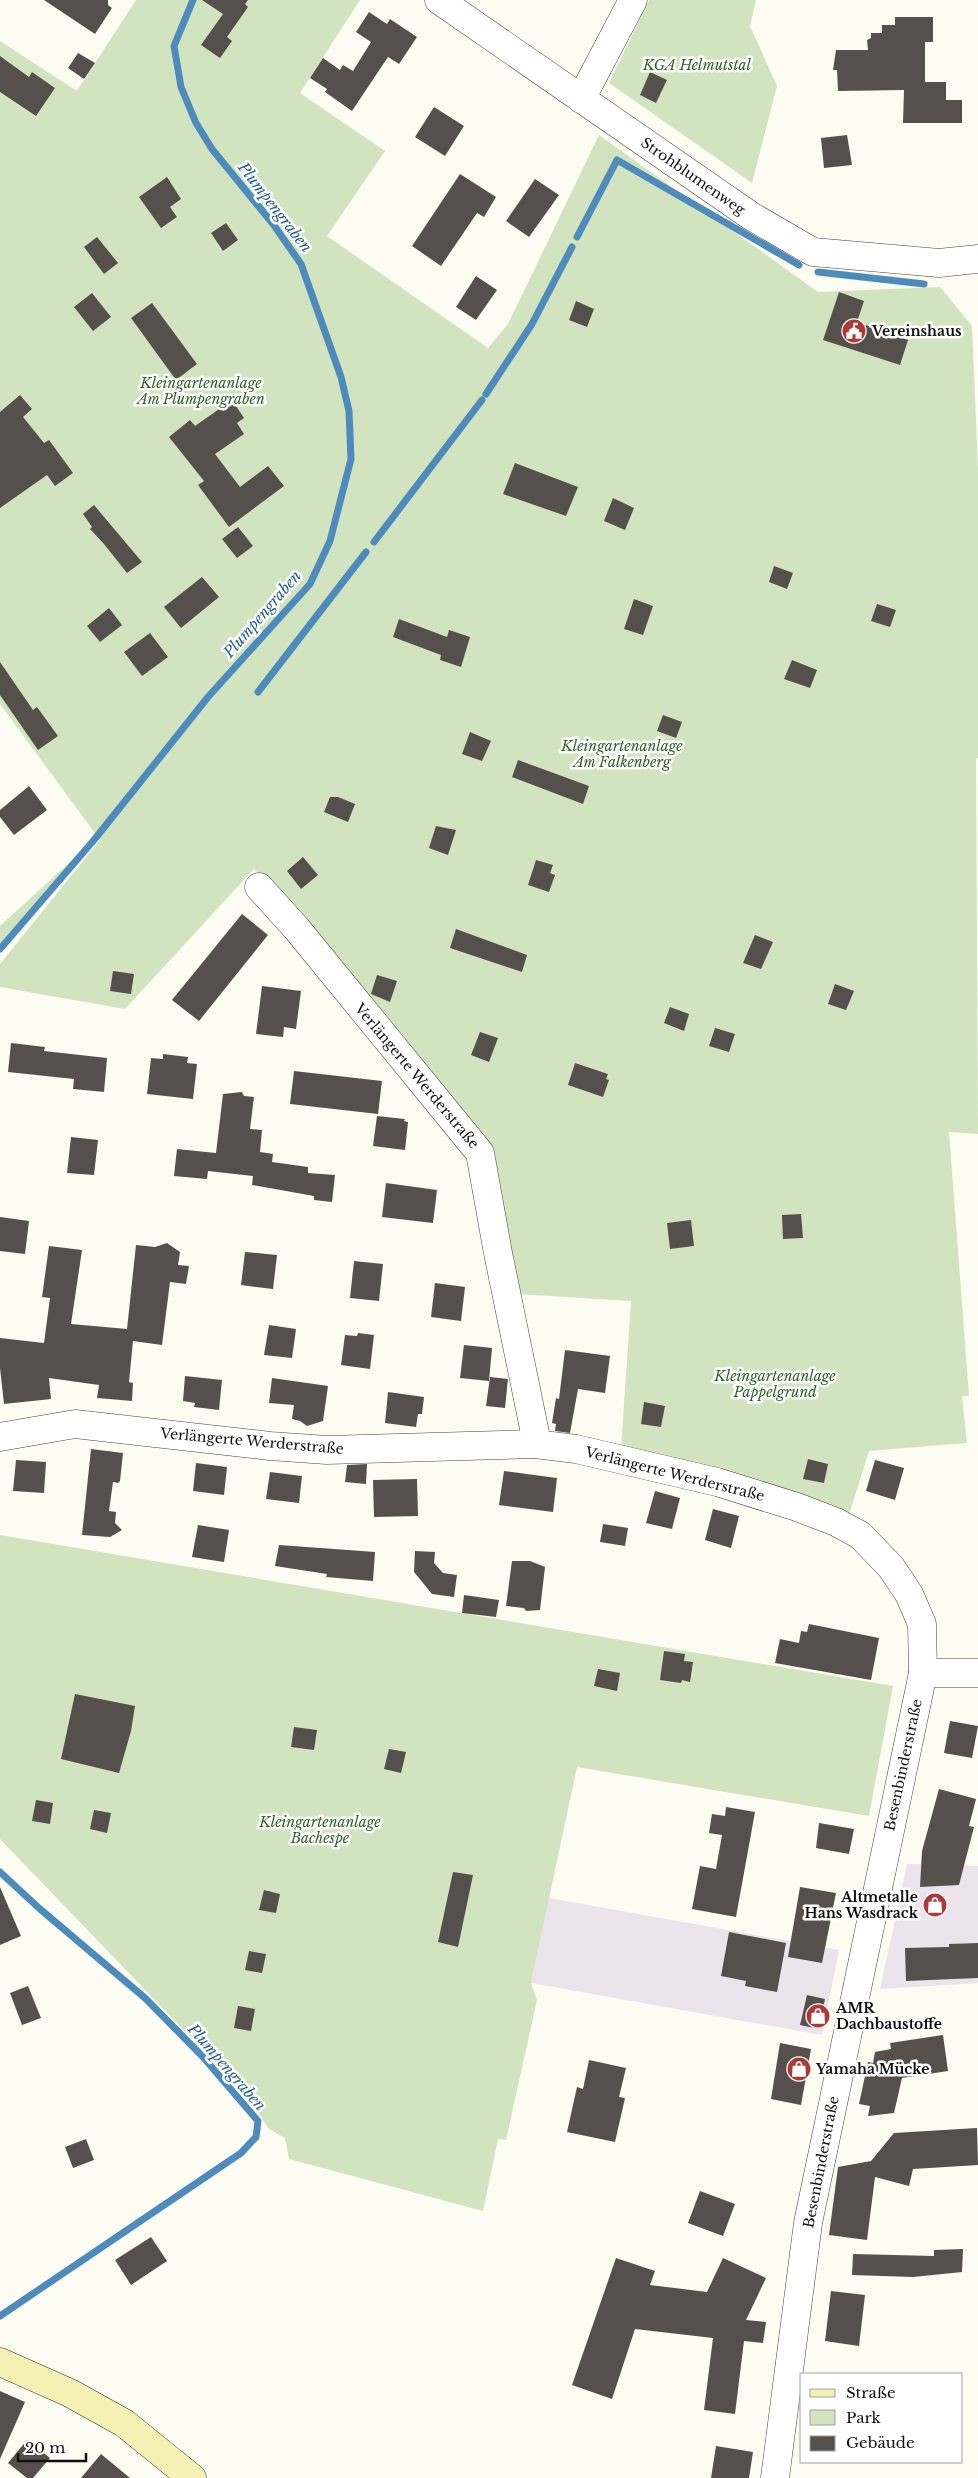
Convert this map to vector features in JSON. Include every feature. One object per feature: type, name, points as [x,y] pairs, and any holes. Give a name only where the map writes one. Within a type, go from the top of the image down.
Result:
[{"type":"main road","points":[[0,2362],[70,2393],[116,2418],[192,2478]]},
{"type":"street","name":"Strohblumenweg","points":[[439,0],[751,216],[812,252],[939,263],[978,259]]},
{"type":"street","points":[[581,100],[633,0]]},
{"type":"street","name":"Verlängerte Werderstraße","points":[[259,887],[297,929],[480,1153],[498,1253],[535,1433],[535,1444]]},
{"type":"street","name":"Verlängerte Werderstraße","points":[[0,1437],[75,1424],[270,1446],[327,1450],[535,1444],[576,1449],[717,1482],[805,1510],[836,1522],[860,1535],[891,1567],[908,1594],[922,1624],[923,1672]]},
{"type":"street","points":[[923,1672],[978,1673]]},
{"type":"street","name":"Besenbinderstraße","points":[[775,2478],[808,2223],[923,1672]]},
{"type":"shaded area","points":[[907,1864],[978,1866],[978,1983],[880,1989]]},
{"type":"shaded area","points":[[549,1898],[839,1950],[822,2035],[531,1983]]},
{"type":"green space","name":"Kleingartenanlage Am Falkenberg","points":[[136,0],[360,0],[300,93],[385,151],[327,236],[488,348],[508,324],[599,135],[818,292],[940,287],[972,326],[978,467],[978,758],[976,759],[978,1134],[949,1132],[969,1396],[962,1396],[967,1443],[869,1451],[848,1518],[621,1449],[631,1301],[517,1294],[493,1164],[284,899],[254,869],[125,1009],[0,987],[0,964],[100,840],[0,704],[0,41],[77,91]]},
{"type":"green space","name":"KGA Helmutstal","points":[[649,0],[756,0],[750,26],[777,86],[752,183],[609,83]]},
{"type":"green space","points":[[94,840],[0,949],[0,926]]},
{"type":"green space","name":"Kleingartenanlage Bachespe","points":[[0,1535],[893,1686],[869,1816],[577,1767],[531,1983],[537,2000],[506,2140],[498,2139],[483,2211],[289,2159],[285,2138],[269,2129],[214,2045],[197,2044],[0,1839]]},
{"type":"building","points":[[44,0],[108,0],[108,5],[112,8],[95,34]]},
{"type":"building","points":[[202,0],[248,0],[245,4],[248,7],[227,37],[232,41],[220,58],[201,45],[223,14]]},
{"type":"building","points":[[369,12],[387,24],[390,19],[417,37],[399,64],[388,57],[352,111],[325,92],[327,89],[310,78],[323,58],[340,70],[343,65],[353,71],[371,42],[356,32]]},
{"type":"building","points":[[895,17],[933,17],[933,42],[925,42],[925,82],[946,82],[946,100],[962,100],[962,123],[903,123],[904,90],[838,91],[837,70],[833,70],[836,50],[868,50],[867,40],[871,38],[871,33],[882,33],[882,25],[895,25]]},
{"type":"building","points":[[78,53],[95,63],[84,79],[68,68]]},
{"type":"building","points":[[0,56],[29,77],[32,72],[55,88],[36,116],[0,92]]},
{"type":"building","points":[[650,72],[667,80],[656,103],[640,95]]},
{"type":"building","points":[[434,107],[464,126],[445,156],[415,137]]},
{"type":"building","points":[[847,135],[852,165],[824,168],[821,138]]},
{"type":"building","points":[[460,174],[496,197],[484,217],[477,213],[441,266],[412,246]]},
{"type":"building","points":[[167,177],[181,199],[170,207],[177,217],[161,228],[139,197]]},
{"type":"building","points":[[535,179],[559,195],[529,237],[506,221]]},
{"type":"building","points":[[226,223],[238,240],[223,251],[211,233]]},
{"type":"building","points":[[97,237],[118,263],[104,274],[84,247]]},
{"type":"building","points":[[476,276],[497,290],[476,320],[456,307]]},
{"type":"building","name":"Vereinshaus","points":[[839,292],[864,301],[857,322],[908,340],[900,365],[823,340]]},
{"type":"building","points":[[92,293],[111,317],[93,331],[74,307]]},
{"type":"building","points":[[576,301],[594,309],[587,327],[569,320]]},
{"type":"building","points":[[152,303],[197,364],[176,380],[131,318]]},
{"type":"building","points":[[20,395],[32,409],[23,417],[44,443],[49,440],[73,473],[55,486],[47,475],[0,508],[0,412]]},
{"type":"building","points":[[232,400],[244,418],[237,423],[244,434],[215,454],[240,487],[268,466],[284,486],[229,527],[198,485],[204,481],[169,437],[190,420],[195,426]]},
{"type":"building","points":[[515,463],[578,487],[566,516],[503,494]]},
{"type":"building","points":[[613,498],[634,508],[625,530],[604,521]]},
{"type":"building","points":[[94,505],[142,562],[127,573],[90,529],[92,527],[83,514]]},
{"type":"building","points":[[238,527],[253,546],[237,558],[222,539]]},
{"type":"building","points":[[774,566],[793,573],[787,589],[769,582]]},
{"type":"building","points":[[202,577],[219,597],[181,628],[164,607]]},
{"type":"building","points":[[634,599],[653,606],[643,635],[624,629]]},
{"type":"building","points":[[877,604],[896,610],[890,627],[871,621]]},
{"type":"building","points":[[109,608],[122,625],[100,642],[87,626]]},
{"type":"building","points":[[399,619],[447,637],[449,630],[470,637],[461,667],[440,660],[441,655],[393,637]]},
{"type":"building","points":[[150,633],[168,657],[142,676],[124,652]]},
{"type":"building","points":[[792,660],[817,670],[810,688],[784,679]]},
{"type":"building","points":[[0,662],[33,710],[37,707],[58,736],[38,750],[0,695]]},
{"type":"building","points":[[663,715],[682,722],[676,738],[657,731]]},
{"type":"building","points":[[470,732],[491,741],[482,761],[462,754]]},
{"type":"building","points":[[518,760],[589,786],[583,804],[512,777]]},
{"type":"building","points":[[29,786],[47,810],[14,835],[0,817],[0,810]]},
{"type":"building","points":[[330,797],[338,797],[355,804],[348,822],[324,812]]},
{"type":"building","points":[[436,826],[456,830],[448,855],[429,848]]},
{"type":"building","points":[[303,857],[318,875],[301,889],[287,871]]},
{"type":"building","points":[[536,860],[553,865],[550,873],[555,875],[549,892],[528,885]]},
{"type":"building","points":[[242,914],[268,935],[199,1021],[172,1000]]},
{"type":"building","points":[[456,929],[527,955],[522,972],[450,948]]},
{"type":"building","points":[[755,935],[773,942],[761,969],[743,963]]},
{"type":"building","points":[[113,971],[134,974],[131,994],[110,991]]},
{"type":"building","points":[[377,975],[397,981],[390,1002],[371,994]]},
{"type":"building","points":[[835,984],[854,991],[846,1010],[828,1004]]},
{"type":"building","points":[[262,986],[301,991],[296,1029],[284,1027],[283,1037],[256,1034]]},
{"type":"building","points":[[670,1007],[689,1014],[684,1031],[664,1023]]},
{"type":"building","points":[[715,1028],[735,1034],[729,1052],[709,1046]]},
{"type":"building","points":[[480,1032],[498,1038],[489,1062],[471,1055]]},
{"type":"building","points":[[11,1043],[45,1047],[44,1051],[107,1058],[104,1092],[73,1089],[74,1079],[8,1072]]},
{"type":"building","points":[[163,1054],[188,1057],[187,1063],[197,1064],[193,1099],[147,1094],[151,1058],[163,1059]]},
{"type":"building","points":[[575,1063],[608,1074],[606,1079],[609,1080],[603,1097],[568,1085]]},
{"type":"building","points":[[294,1071],[382,1081],[378,1114],[290,1104]]},
{"type":"building","points":[[242,1092],[244,1096],[254,1097],[250,1129],[262,1130],[260,1152],[273,1154],[272,1162],[308,1167],[308,1173],[335,1175],[332,1202],[314,1200],[314,1196],[252,1185],[253,1176],[208,1171],[207,1179],[174,1176],[177,1149],[216,1153],[223,1094]]},
{"type":"building","points":[[377,1116],[405,1119],[404,1121],[408,1122],[405,1150],[373,1146]]},
{"type":"building","points":[[71,1137],[98,1140],[94,1175],[67,1173]]},
{"type":"building","points":[[386,1183],[437,1190],[433,1223],[382,1217]]},
{"type":"building","points":[[801,1214],[803,1238],[783,1239],[782,1215]]},
{"type":"building","points":[[0,1217],[29,1221],[25,1254],[0,1251]]},
{"type":"building","points":[[691,1220],[694,1246],[670,1249],[667,1223]]},
{"type":"building","points":[[167,1243],[180,1252],[178,1265],[189,1266],[186,1284],[170,1282],[162,1345],[133,1341],[129,1382],[133,1383],[132,1401],[97,1398],[99,1385],[49,1378],[51,1399],[4,1404],[0,1368],[0,1338],[44,1343],[50,1298],[42,1297],[49,1246],[82,1250],[71,1324],[127,1329],[136,1245],[155,1247]]},
{"type":"building","points":[[245,1252],[277,1255],[273,1289],[241,1285]]},
{"type":"building","points":[[354,1261],[383,1264],[379,1301],[350,1298]]},
{"type":"building","points":[[435,1283],[465,1287],[461,1321],[431,1317]]},
{"type":"building","points":[[269,1325],[296,1329],[292,1358],[264,1355]]},
{"type":"building","points":[[358,1333],[374,1335],[370,1369],[341,1365],[345,1335],[357,1336]]},
{"type":"building","points":[[464,1345],[492,1348],[489,1381],[460,1378]]},
{"type":"building","points":[[565,1350],[610,1356],[605,1393],[578,1389],[570,1433],[555,1431],[556,1424],[552,1423],[556,1398],[559,1399]]},
{"type":"building","points":[[185,1376],[222,1380],[219,1410],[194,1407],[195,1403],[183,1401]]},
{"type":"building","points":[[490,1377],[508,1379],[505,1408],[486,1406]]},
{"type":"building","points":[[272,1378],[328,1386],[323,1421],[307,1426],[300,1421],[292,1419],[294,1405],[269,1403]]},
{"type":"building","points":[[388,1392],[424,1397],[422,1414],[418,1414],[416,1427],[385,1423]]},
{"type":"building","points":[[644,1402],[665,1406],[661,1427],[641,1424]]},
{"type":"building","points":[[91,1449],[123,1453],[120,1481],[118,1483],[113,1482],[109,1511],[116,1512],[115,1523],[122,1530],[110,1537],[82,1535]]},
{"type":"building","points":[[808,1459],[828,1464],[824,1483],[803,1479]]},
{"type":"building","points":[[16,1460],[46,1462],[44,1493],[13,1491]]},
{"type":"building","points":[[875,1460],[904,1468],[895,1500],[866,1491]]},
{"type":"building","points":[[196,1463],[227,1467],[224,1495],[193,1491]]},
{"type":"building","points":[[367,1464],[366,1484],[345,1482],[347,1465]]},
{"type":"building","points":[[504,1471],[557,1478],[553,1512],[499,1505]]},
{"type":"building","points":[[270,1472],[302,1476],[299,1503],[266,1499]]},
{"type":"building","points":[[417,1479],[418,1516],[374,1517],[373,1480]]},
{"type":"building","points":[[655,1491],[680,1498],[672,1529],[646,1523]]},
{"type":"building","points":[[713,1509],[739,1516],[731,1548],[705,1540]]},
{"type":"building","points":[[603,1524],[628,1528],[625,1546],[600,1542]]},
{"type":"building","points":[[198,1525],[229,1530],[224,1562],[192,1557]]},
{"type":"building","points":[[279,1545],[375,1552],[373,1581],[326,1577],[327,1574],[275,1566]]},
{"type":"building","points":[[415,1551],[435,1552],[434,1563],[443,1573],[457,1575],[454,1597],[432,1594],[414,1572]]},
{"type":"building","points":[[512,1561],[530,1561],[545,1567],[540,1610],[526,1611],[524,1608],[506,1606]]},
{"type":"building","points":[[464,1595],[499,1600],[496,1617],[462,1613]]},
{"type":"building","points":[[809,1624],[879,1638],[871,1680],[775,1663],[780,1639],[799,1643],[801,1631],[807,1632]]},
{"type":"building","points":[[664,1651],[685,1654],[684,1661],[693,1662],[690,1682],[682,1680],[681,1683],[660,1680]]},
{"type":"building","points":[[598,1669],[620,1673],[617,1691],[594,1686]]},
{"type":"building","points":[[75,1694],[135,1706],[131,1731],[119,1773],[61,1759]]},
{"type":"building","points":[[950,1721],[978,1726],[972,1758],[944,1753]]},
{"type":"building","points":[[294,1727],[317,1730],[314,1750],[291,1747]]},
{"type":"building","points":[[389,1749],[406,1752],[401,1773],[384,1769]]},
{"type":"building","points":[[939,1789],[976,1799],[969,1826],[974,1827],[959,1885],[920,1887],[922,1851]]},
{"type":"building","points":[[36,1800],[53,1803],[50,1824],[32,1821]]},
{"type":"building","points":[[726,1807],[755,1812],[736,1917],[692,1909],[700,1866],[716,1869],[722,1835],[709,1833],[712,1814],[725,1816]]},
{"type":"building","points":[[94,1810],[111,1813],[107,1833],[90,1829]]},
{"type":"building","points":[[819,1823],[854,1829],[849,1854],[816,1848]]},
{"type":"building","points":[[453,1872],[473,1875],[458,1947],[438,1942]]},
{"type":"building","points":[[0,1887],[21,1936],[0,1945]]},
{"type":"building","points":[[800,1887],[836,1893],[822,1963],[788,1957]]},
{"type":"building","points":[[264,1890],[280,1894],[276,1913],[259,1910]]},
{"type":"building","points":[[729,1932],[786,1943],[777,1992],[745,1986],[746,1981],[721,1976]]},
{"type":"building","points":[[978,1943],[978,1978],[906,1981],[905,1948],[949,1947],[949,1944]]},
{"type":"building","points":[[249,1951],[266,1954],[262,1973],[245,1970]]},
{"type":"building","points":[[28,1986],[41,2018],[22,2025],[10,1993]]},
{"type":"building","points":[[807,1995],[825,1999],[819,2029],[800,2025]]},
{"type":"building","points":[[238,2006],[255,2009],[251,2031],[234,2028]]},
{"type":"building","points":[[943,2035],[948,2071],[902,2078],[894,2113],[868,2116],[870,2106],[859,2104],[868,2062],[873,2063],[875,2052],[891,2049],[890,2043]]},
{"type":"building","points":[[780,2043],[811,2049],[801,2105],[771,2099]]},
{"type":"building","points":[[589,2060],[626,2068],[619,2097],[625,2098],[615,2142],[567,2132],[577,2087],[583,2089]]},
{"type":"building","points":[[977,2128],[978,2165],[913,2169],[909,2186],[875,2177],[867,2240],[829,2235],[838,2167],[871,2161],[894,2133]]},
{"type":"building","points":[[86,2139],[94,2160],[73,2168],[65,2147]]},
{"type":"building","points":[[700,2191],[735,2204],[723,2236],[688,2223]]},
{"type":"building","points":[[151,2237],[167,2261],[131,2285],[115,2260]]},
{"type":"building","points":[[963,2249],[962,2272],[913,2277],[852,2275],[853,2254],[934,2256],[934,2250]]},
{"type":"building","points":[[616,2258],[655,2271],[650,2285],[707,2292],[723,2258],[766,2278],[746,2320],[766,2322],[763,2343],[744,2341],[735,2414],[704,2410],[713,2338],[635,2329],[612,2399],[572,2385]]},
{"type":"building","points":[[831,2291],[865,2295],[859,2346],[825,2341]]},
{"type":"building","points":[[0,2391],[25,2402],[0,2459]]},
{"type":"building","points":[[27,2440],[50,2458],[33,2478],[27,2478],[8,2463]]},
{"type":"building","points":[[716,2446],[753,2452],[749,2478],[711,2478]]},
{"type":"building","points":[[101,2454],[130,2478],[81,2478]]},
{"type":"waterway","name":"Plumpengraben","points":[[0,949],[94,840],[208,697],[310,584],[330,541],[351,459],[349,411],[341,377],[301,264],[273,224],[212,149],[196,123],[181,87],[174,46],[193,0]]},
{"type":"waterway","points":[[577,237],[617,160],[799,265]]},
{"type":"waterway","points":[[486,394],[532,324],[572,247]]},
{"type":"waterway","points":[[818,272],[924,284]]},
{"type":"waterway","points":[[374,542],[482,400]]},
{"type":"waterway","points":[[258,692],[366,552]]},
{"type":"waterway","name":"Plumpengraben","points":[[0,1872],[40,1909],[145,1998],[203,2057],[258,2121],[256,2137],[241,2153],[0,2316]]},
{"type":"place","name":"Vereinshaus","points":[[854,331]]},
{"type":"place","name":"Altmetalle Hans Wasdrack","points":[[935,1905]]},
{"type":"place","name":"AMR Dachbaustoffe","points":[[818,2016]]},
{"type":"place","name":"Yamaha Mücke","points":[[799,2069]]},
{"type":"park label","name":"Kleingartenanlage Am Plumpengraben","points":[[201,392]]},
{"type":"park label","name":"Kleingartenanlage Pappelgrund","points":[[775,1384]]}]
